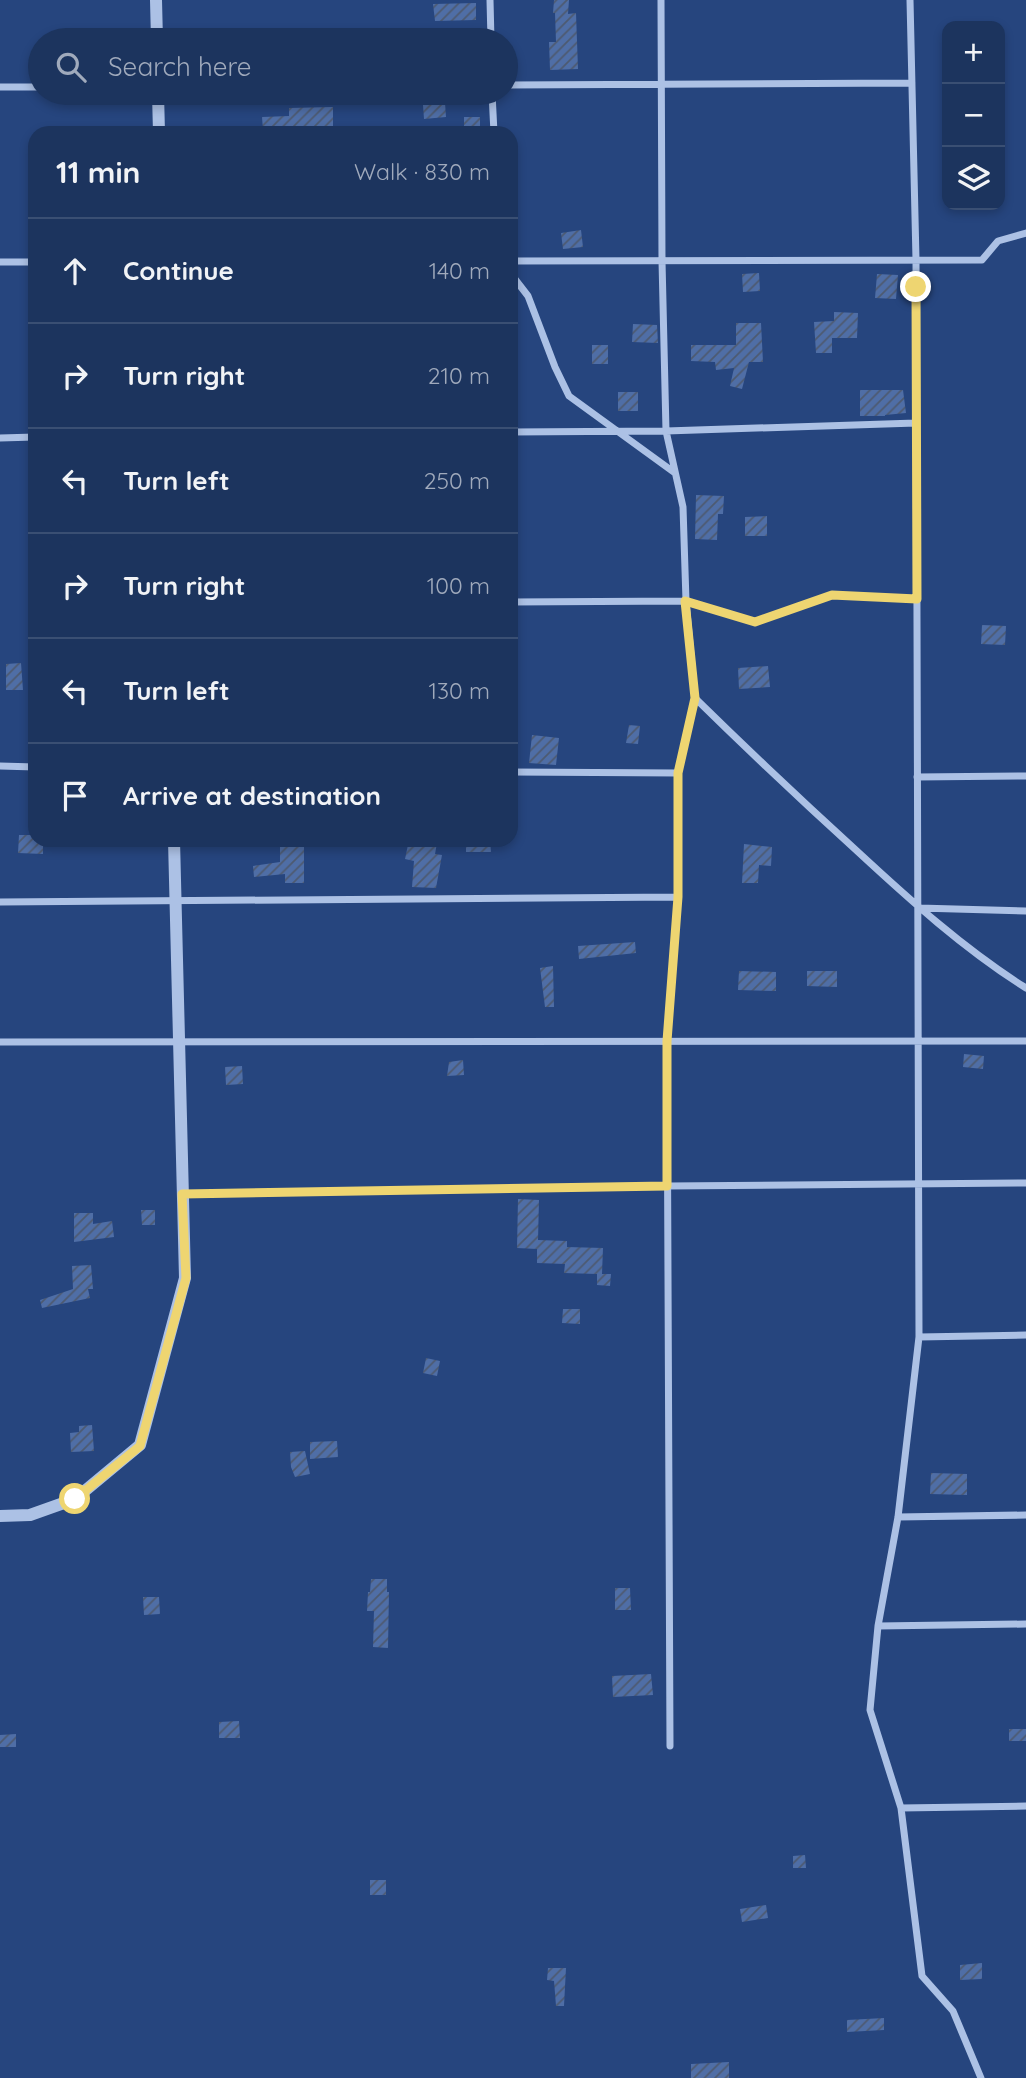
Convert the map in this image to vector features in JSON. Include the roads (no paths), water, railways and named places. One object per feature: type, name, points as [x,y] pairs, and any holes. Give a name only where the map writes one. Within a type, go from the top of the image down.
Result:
[{"type":"street","points":[[156,0],[157,28]]},
{"type":"street","points":[[490,0],[491,28]]},
{"type":"street","points":[[661,0],[666,431],[682,507],[685,601],[695,698],[678,773],[678,897],[667,1041],[670,1746]]},
{"type":"street","points":[[910,0],[916,260],[919,1337],[898,1517],[878,1626],[870,1710],[901,1808],[922,1976],[953,2011],[981,2078]]},
{"type":"street","points":[[518,85],[912,83]]},
{"type":"street","points":[[0,87],[28,87]]},
{"type":"street","points":[[158,105],[159,126]]},
{"type":"street","points":[[493,105],[494,126]]},
{"type":"street","points":[[518,261],[982,260],[999,241],[1026,233]]},
{"type":"street","points":[[0,262],[28,262]]},
{"type":"street","points":[[518,283],[528,296],[555,368],[569,396],[675,473]]},
{"type":"street","points":[[518,432],[916,424]]},
{"type":"street","points":[[0,438],[28,438]]},
{"type":"street","points":[[518,602],[685,601],[755,622],[832,595],[917,599]]},
{"type":"street","points":[[695,698],[918,908],[1026,988]]},
{"type":"street","points":[[0,766],[28,767]]},
{"type":"street","points":[[518,772],[678,773]]},
{"type":"street","points":[[917,777],[1026,776]]},
{"type":"street","points":[[0,1516],[30,1515],[75,1499],[140,1446],[186,1278],[174,847]]},
{"type":"street","points":[[0,902],[678,897]]},
{"type":"street","points":[[918,908],[1026,911]]},
{"type":"street","points":[[0,1042],[1026,1041]]},
{"type":"street","points":[[182,1194],[667,1186],[1026,1184]]},
{"type":"street","points":[[919,1337],[1026,1335]]},
{"type":"street","points":[[898,1517],[1026,1515]]},
{"type":"street","points":[[878,1626],[1026,1624]]},
{"type":"street","points":[[901,1808],[1026,1806]]}]
